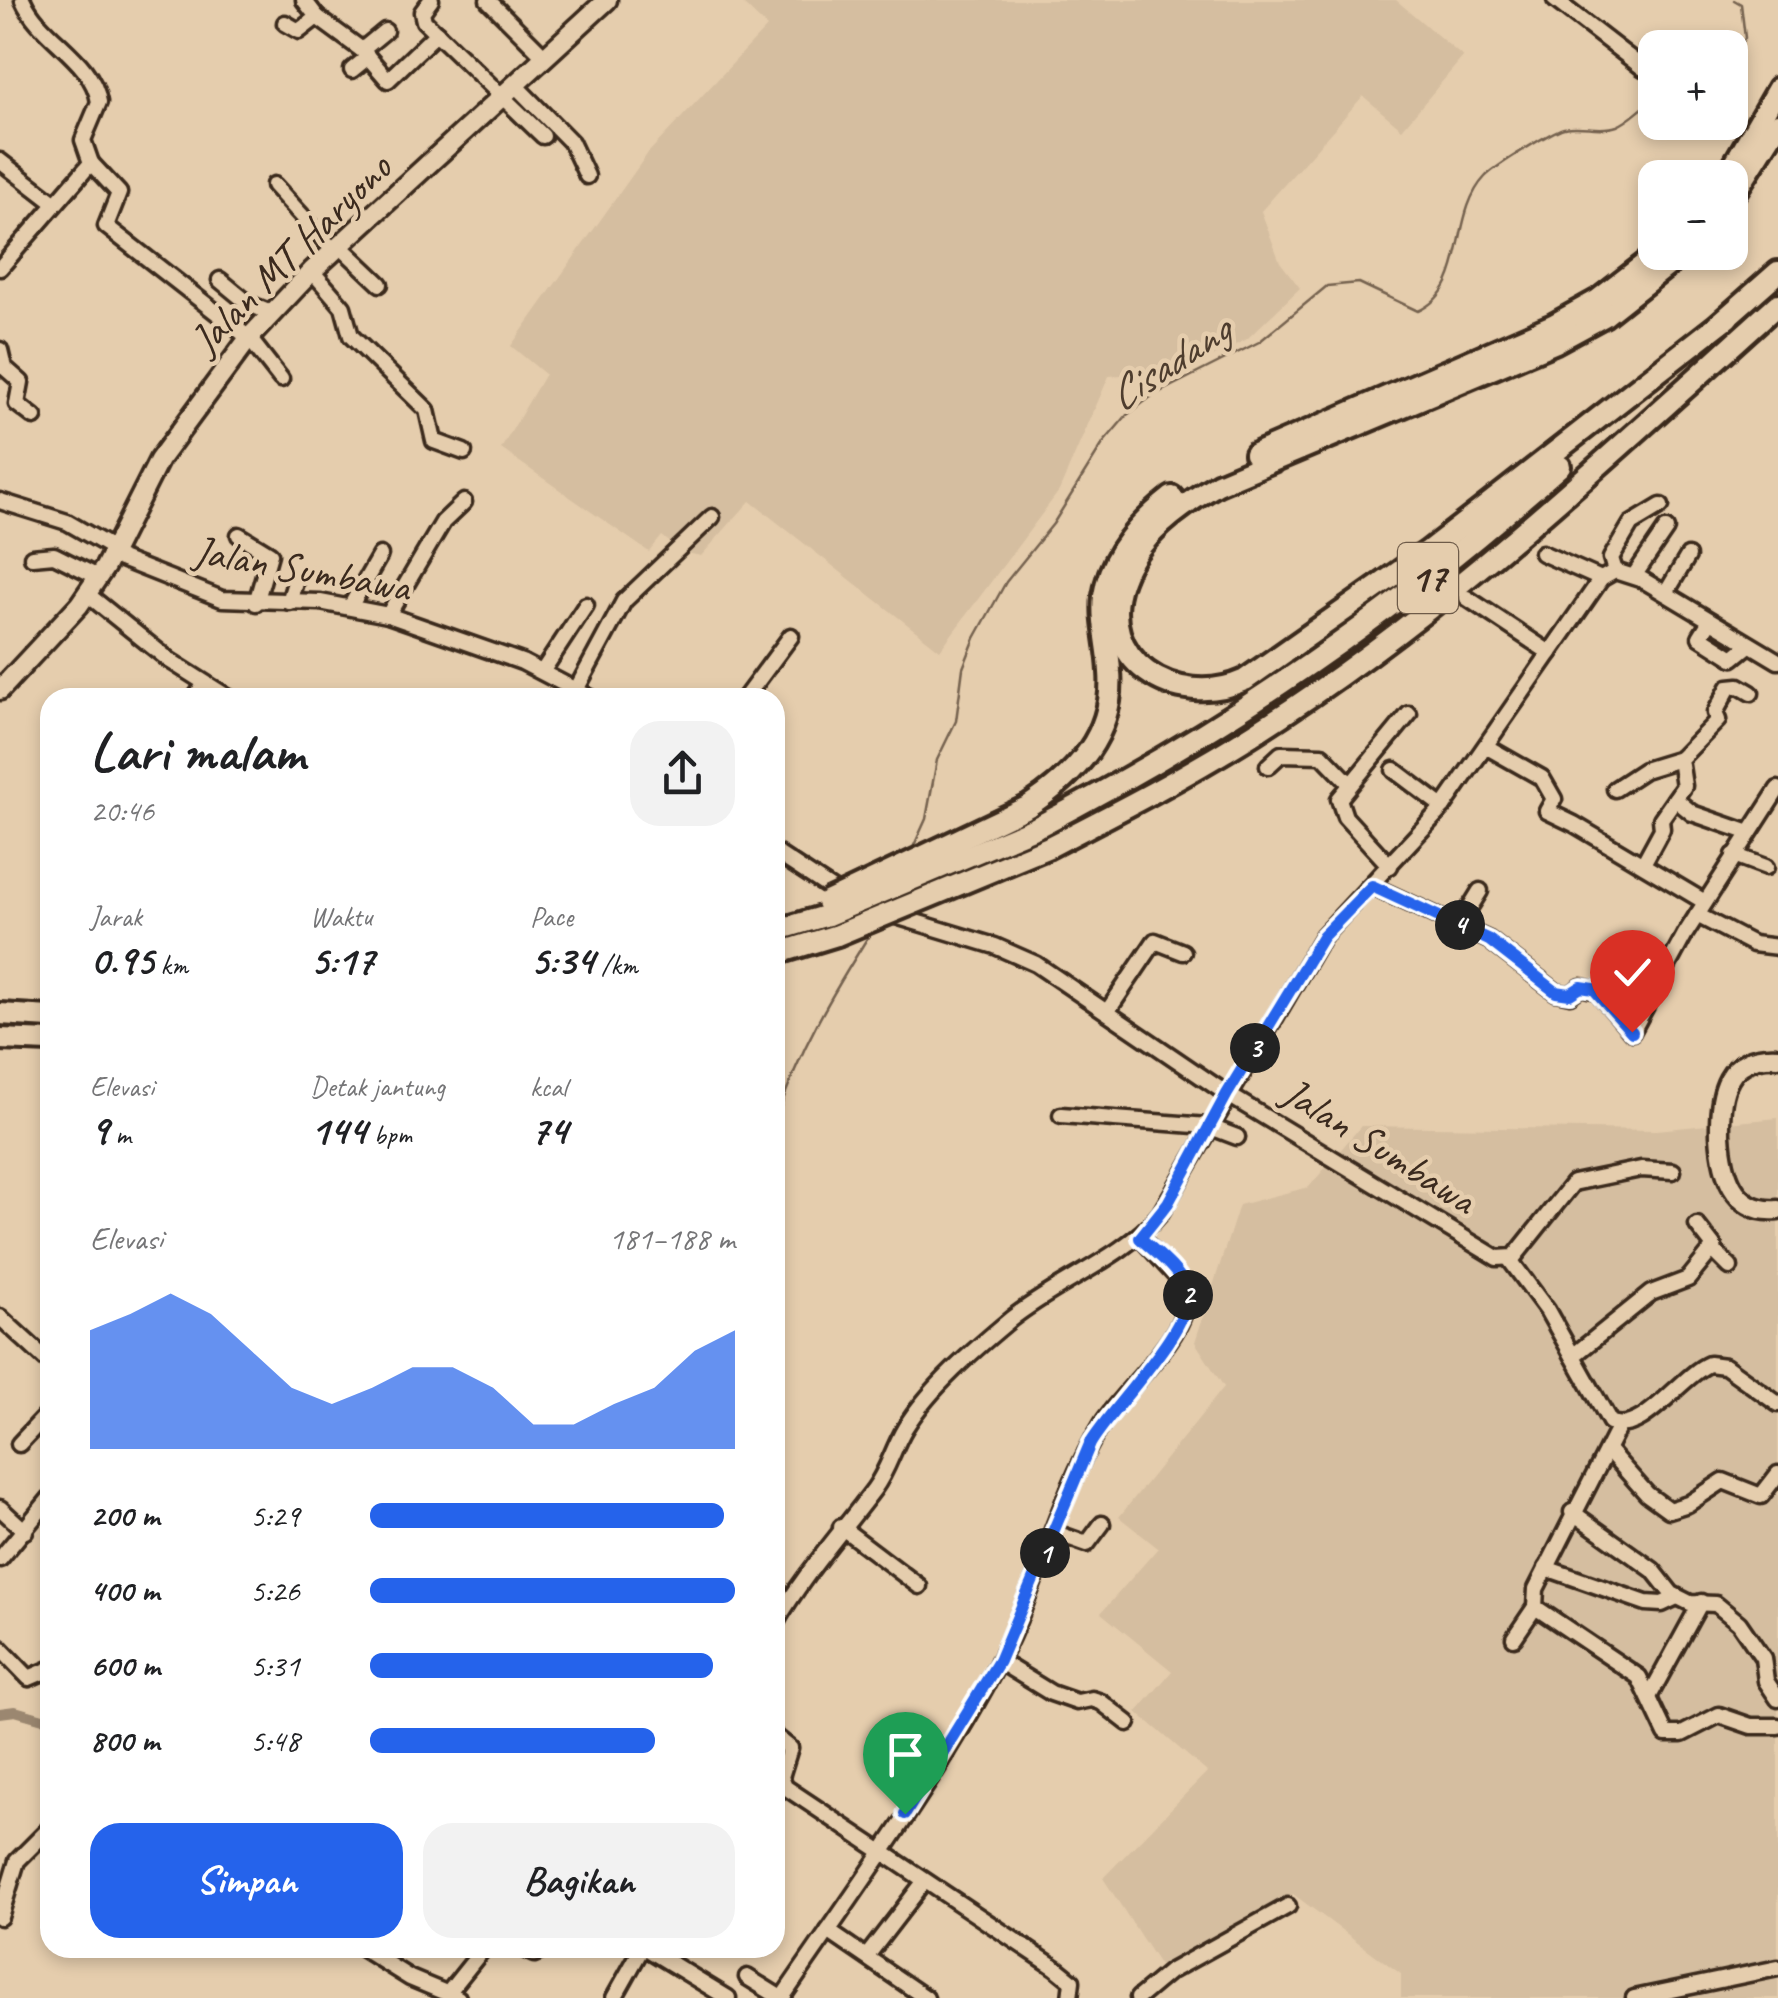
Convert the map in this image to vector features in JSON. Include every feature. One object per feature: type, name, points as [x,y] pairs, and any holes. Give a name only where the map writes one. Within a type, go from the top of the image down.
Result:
[{"type":"highway","points":[[1736,160],[1778,88]]},
{"type":"highway","points":[[1748,172],[1778,124]]},
{"type":"highway","points":[[785,923],[830,918],[1027,807],[1061,785],[1084,760],[1102,730],[1110,703],[1104,594],[1127,540],[1152,513],[1213,472],[1553,326],[1598,300],[1638,269]]},
{"type":"highway","points":[[1662,270],[1604,316],[1556,342],[1218,484],[1187,502],[1162,523],[1123,576],[1118,616],[1123,640],[1136,663],[1174,688],[1222,690],[1245,680],[1428,552],[1728,317]]},
{"type":"highway","name":"17","points":[[785,947],[830,918],[1037,827],[1146,770],[1244,712],[1354,635],[1518,503],[1778,272]]},
{"type":"highway","name":"17","points":[[785,929],[830,918],[1049,847],[1256,733],[1370,654],[1534,520],[1778,304]]},
{"type":"highway","points":[[0,1014],[40,1016]]},
{"type":"highway","points":[[0,1039],[40,1041]]},
{"type":"main road","name":"Jalan MT Haryono","points":[[0,690],[87,594],[158,460],[271,313],[312,270],[608,0]]},
{"type":"main road","points":[[1778,1057],[1745,1062],[1731,1072],[1722,1086],[1720,1112],[1724,1176],[1741,1199],[1755,1208],[1778,1210]]},
{"type":"street","points":[[23,0],[36,22],[94,84],[99,102],[83,140],[91,163],[119,193],[106,226],[249,338],[281,379]]},
{"type":"street","points":[[304,0],[317,17],[365,53],[388,80],[437,33]]},
{"type":"street","points":[[431,0],[422,16],[437,33],[571,142],[588,176]]},
{"type":"street","points":[[488,0],[546,57]]},
{"type":"street","points":[[1555,0],[1638,64]]},
{"type":"street","points":[[285,23],[299,31],[317,17]]},
{"type":"street","points":[[352,70],[385,31]]},
{"type":"street","points":[[510,91],[543,136]]},
{"type":"street","points":[[0,162],[53,202]]},
{"type":"street","points":[[0,268],[53,202],[91,163]]},
{"type":"street","points":[[274,185],[337,248],[380,284]]},
{"type":"street","points":[[312,270],[343,307],[351,336],[427,410],[436,443],[464,452]]},
{"type":"street","points":[[220,280],[248,304],[271,313]]},
{"type":"street","points":[[0,350],[4,367],[22,385],[16,404],[34,417]]},
{"type":"street","name":"Jalan Sumbawa","points":[[0,500],[67,522],[112,552],[208,596],[388,615],[542,672],[572,688]]},
{"type":"street","points":[[388,615],[443,522],[464,502]]},
{"type":"street","points":[[1615,571],[1612,553],[1626,530],[1661,506]]},
{"type":"street","points":[[577,688],[624,601],[712,517]]},
{"type":"street","points":[[1634,576],[1666,530]]},
{"type":"street","points":[[239,535],[270,554],[256,603]]},
{"type":"street","points":[[1542,553],[1601,579]]},
{"type":"street","points":[[32,556],[54,555],[98,577]]},
{"type":"street","points":[[350,608],[380,555]]},
{"type":"street","points":[[1666,593],[1688,556]]},
{"type":"street","points":[[785,1609],[841,1527],[874,1490],[906,1426],[927,1398],[1026,1308],[1084,1268],[1140,1238],[1168,1203],[1208,1126],[1323,936],[1443,808],[1601,579],[1615,571],[1634,576],[1778,661]]},
{"type":"street","points":[[289,602],[295,582]]},
{"type":"street","points":[[87,594],[196,688]]},
{"type":"street","points":[[1467,598],[1550,653]]},
{"type":"street","points":[[542,672],[586,605]]},
{"type":"street","points":[[752,688],[791,636]]},
{"type":"street","points":[[1615,788],[1644,770],[1680,759],[1718,720],[1714,713],[1729,687],[1751,692]]},
{"type":"street","points":[[1390,866],[1345,817],[1339,799],[1408,714]]},
{"type":"street","points":[[1487,746],[1542,778],[1554,799],[1546,810],[1559,820],[1574,824],[1643,864],[1752,944],[1777,949]]},
{"type":"street","points":[[1268,766],[1282,754],[1322,755],[1350,784]]},
{"type":"street","points":[[1643,864],[1684,786],[1680,759]]},
{"type":"street","points":[[1394,770],[1443,808]]},
{"type":"street","points":[[1372,886],[1390,898],[1489,940],[1556,992],[1570,994],[1584,987],[1597,991],[1632,1032],[1701,908],[1778,789]]},
{"type":"street","points":[[1675,799],[1692,813],[1747,832]]},
{"type":"street","points":[[1734,856],[1766,867]]},
{"type":"street","name":"Jalan Sumbawa","points":[[785,859],[845,898],[994,946],[1036,964],[1227,1094],[1442,1228],[1498,1258],[1510,1260],[1574,1183],[1641,1170],[1673,1171]]},
{"type":"street","points":[[1459,925],[1480,891]]},
{"type":"street","points":[[1107,1012],[1151,944],[1159,941],[1183,952]]},
{"type":"street","points":[[1620,950],[1665,974]]},
{"type":"street","points":[[1061,1115],[1208,1126],[1237,1136]]},
{"type":"street","points":[[1697,1225],[1713,1250],[1730,1266]]},
{"type":"street","points":[[748,1977],[782,1998],[883,1849],[999,1661],[1102,1424],[1168,1341],[1187,1306],[1182,1280],[1140,1238]]},
{"type":"street","points":[[1572,1356],[1651,1293],[1688,1279],[1713,1250]]},
{"type":"street","points":[[1510,1260],[1572,1356],[1606,1418],[1618,1426],[1635,1424],[1692,1374],[1710,1364],[1725,1366],[1778,1404]]},
{"type":"street","points":[[0,1317],[40,1354]]},
{"type":"street","points":[[19,1444],[40,1422]]},
{"type":"street","points":[[1514,1638],[1534,1607],[1536,1589],[1618,1426]]},
{"type":"street","points":[[1609,1450],[1647,1494],[1669,1510],[1688,1504],[1723,1481],[1761,1496],[1778,1474]]},
{"type":"street","points":[[0,1508],[25,1531]]},
{"type":"street","points":[[0,1559],[40,1511]]},
{"type":"street","points":[[1572,1512],[1652,1570],[1677,1598]]},
{"type":"street","points":[[1053,1532],[1087,1544],[1102,1524]]},
{"type":"street","points":[[841,1527],[919,1586]]},
{"type":"street","points":[[1546,1568],[1646,1603],[1662,1604],[1677,1598],[1719,1606],[1739,1623],[1763,1658],[1766,1681],[1778,1698]]},
{"type":"street","points":[[1649,1697],[1701,1602]]},
{"type":"street","points":[[1534,1607],[1639,1676],[1662,1728],[1672,1736],[1720,1715],[1751,1726],[1778,1726]]},
{"type":"street","points":[[0,1648],[29,1678],[40,1673]]},
{"type":"street","points":[[999,1661],[1050,1693],[1077,1702],[1101,1702],[1128,1724]]},
{"type":"street","points":[[785,1787],[883,1849],[924,1882],[1072,1981],[1070,1998]]},
{"type":"street","points":[[0,1916],[17,1861],[40,1838]]},
{"type":"street","points":[[867,1956],[924,1882]]},
{"type":"street","points":[[1138,1998],[1169,1972],[1288,1906]]},
{"type":"street","points":[[828,1931],[926,1998]]},
{"type":"street","points":[[378,1958],[410,1978],[453,1996],[478,1958]]},
{"type":"street","points":[[614,1998],[638,1958]]},
{"type":"street","points":[[661,1958],[728,1998]]},
{"type":"street","points":[[1634,1998],[1778,1968]]},
{"type":"shaded area","points":[[739,0],[1396,0],[1463,57],[1402,129],[1363,96],[1261,211],[1280,262],[1300,288],[1247,339],[1187,370],[1109,376],[1059,491],[940,650],[750,501],[701,556],[682,552],[662,536],[649,552],[501,449],[545,374],[511,346],[648,153],[767,27]]},
{"type":"shaded area","points":[[1778,1118],[1778,1998],[1401,1998],[1401,1974],[1293,1894],[1162,1969],[1103,1878],[1207,1772],[1137,1712],[1172,1671],[1101,1613],[1158,1548],[1119,1517],[1224,1387],[1195,1342],[1239,1205],[1309,1187],[1361,1126],[1657,1130]]},
{"type":"waterway","name":"Cisadang","points":[[1734,0],[1741,4],[1744,30]]},
{"type":"waterway","name":"Cisadang","points":[[912,850],[926,819],[937,760],[956,721],[963,668],[975,638],[1006,582],[1053,524],[1104,442],[1127,415],[1152,396],[1259,342],[1327,286],[1359,283],[1418,311],[1445,286],[1467,211],[1485,177],[1564,128],[1617,126],[1638,112]]},
{"type":"waterway","name":"Cisadang","points":[[785,1097],[818,1023],[873,929]]},
{"type":"waterway","points":[[0,1713],[15,1711],[40,1718]]},
{"type":"route","points":[[905,1814],[999,1661],[1090,1444],[1109,1412],[1168,1341],[1187,1306],[1182,1280],[1140,1238],[1168,1203],[1227,1094],[1323,936],[1342,914],[1372,886],[1390,898],[1489,940],[1524,971],[1556,992],[1570,994],[1581,987],[1594,989],[1632,1032]]}]
